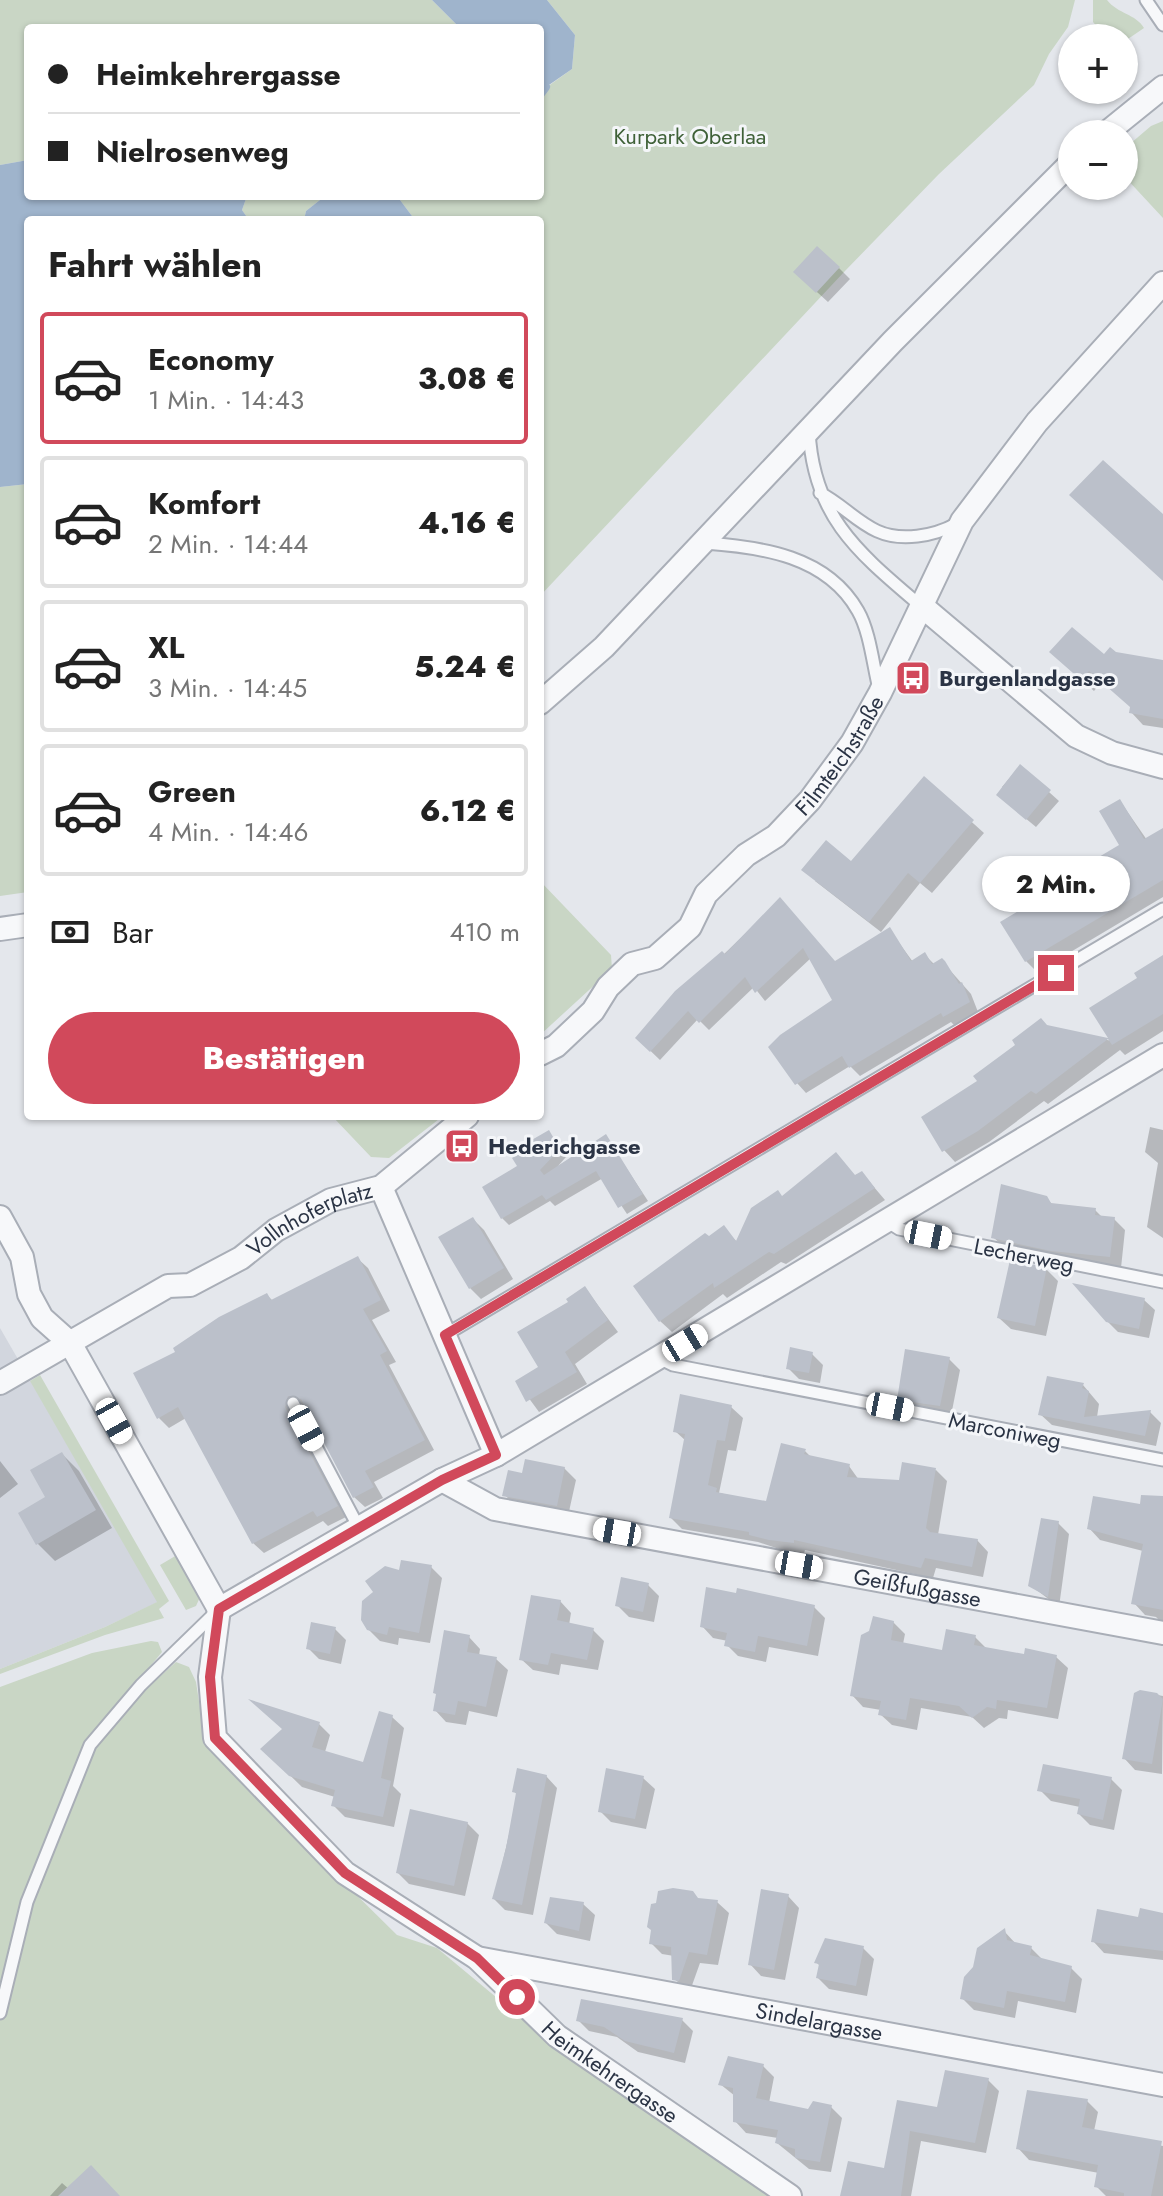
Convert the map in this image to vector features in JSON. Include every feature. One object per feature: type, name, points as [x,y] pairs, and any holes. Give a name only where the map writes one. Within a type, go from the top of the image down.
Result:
[{"type":"street","points":[[1122,120],[1163,87]]},
{"type":"street","points":[[544,700],[604,647],[809,430],[1058,176]]},
{"type":"street","name":"Filmteichstraße","points":[[544,1052],[556,1046],[593,1011],[608,987],[632,964],[655,958],[690,927],[706,894],[746,855],[776,836],[802,809],[852,743],[880,693],[962,521],[1037,422],[1128,317],[1163,283]]},
{"type":"street","points":[[923,607],[1076,736],[1112,753],[1163,767]]},
{"type":"street","points":[[0,929],[24,926]]},
{"type":"street","points":[[0,1217],[22,1257],[29,1294],[42,1318],[70,1343],[219,1609],[442,1480],[496,1455],[1163,1055]]},
{"type":"street","points":[[381,1187],[462,1120]]},
{"type":"street","name":"Vollnhoferplatz","points":[[70,1343],[168,1286],[190,1285],[241,1258],[276,1230],[331,1200],[381,1187],[496,1455]]},
{"type":"street","points":[[0,1383],[70,1343]]},
{"type":"street","name":"Geißfußgasse","points":[[442,1480],[495,1509],[1163,1633]]},
{"type":"street","name":"Heimkehrergasse","points":[[219,1609],[210,1677],[215,1738],[345,1873],[477,1958],[557,2036],[790,2196]]},
{"type":"street","name":"Sindelargasse","points":[[477,1958],[1163,2085]]},
{"type":"lane","points":[[1146,0],[1163,25]]},
{"type":"lane","points":[[809,430],[811,465],[819,493],[837,522],[867,560],[923,607]]},
{"type":"lane","points":[[819,493],[877,531],[903,536],[939,533],[962,521]]},
{"type":"lane","points":[[705,543],[743,545],[788,555],[828,576],[859,611],[880,693]]},
{"type":"lane","points":[[445,1335],[1163,909]]},
{"type":"lane","name":"Lecherweg","points":[[888,1222],[899,1229],[1163,1282]]},
{"type":"lane","name":"Marconiweg","points":[[659,1358],[673,1365],[1163,1460]]},
{"type":"lane","points":[[293,1403],[359,1528]]},
{"type":"lane","points":[[0,2013],[27,1902],[90,1745],[141,1685],[219,1609]]},
{"type":"shaded area","points":[[0,1328],[158,1602],[0,1669]]},
{"type":"green space","points":[[0,0],[432,0],[456,24],[24,24],[24,161],[0,165]]},
{"type":"green space","name":"Kurpark Oberlaa","points":[[547,0],[1075,0],[1069,24],[1058,24],[1058,41],[1034,85],[939,174],[845,271],[544,592],[544,216],[412,216],[400,200],[544,200],[544,84],[547,87],[572,69],[575,35]]},
{"type":"green space","points":[[1093,0],[1107,0],[1144,28],[1138,32],[1138,24],[1093,22]]},
{"type":"green space","points":[[1163,121],[1163,218],[1138,191],[1138,137]]},
{"type":"green space","points":[[246,200],[320,200],[306,211],[305,216],[246,216],[242,210]]},
{"type":"green space","points":[[24,484],[24,893],[0,896],[0,487]]},
{"type":"green space","points":[[544,885],[611,955],[612,969],[544,1031]]},
{"type":"green space","points":[[336,1120],[438,1120],[389,1158],[371,1157]]},
{"type":"green space","points":[[40,1375],[169,1601],[159,1609],[164,1618],[105,1635],[0,1674],[0,1669],[105,1627],[157,1602],[30,1381]]},
{"type":"green space","points":[[177,1555],[201,1595],[196,1606],[186,1610],[160,1565]]},
{"type":"green space","points":[[158,1642],[162,1652],[138,1681],[146,1689],[176,1662],[189,1667],[196,1682],[203,1728],[225,1765],[397,1935],[437,1948],[550,2042],[774,2196],[0,2196],[0,1687],[92,1653]]},
{"type":"water","points":[[432,0],[547,0],[575,35],[572,69],[546,87],[544,85],[544,24],[456,24]]},
{"type":"water","points":[[24,161],[24,200],[246,200],[242,210],[246,216],[24,216],[24,484],[0,487],[0,165]]},
{"type":"water","points":[[320,200],[400,200],[412,216],[305,216],[306,211]]},
{"type":"building","points":[[817,246],[840,267],[816,293],[793,272]]},
{"type":"building","points":[[1103,460],[1163,514],[1163,581],[1069,495]]},
{"type":"building","points":[[1072,627],[1104,654],[1110,647],[1116,652],[1163,660],[1163,719],[1129,713],[1130,707],[1089,671],[1081,680],[1049,652]]},
{"type":"building","points":[[1020,764],[1051,790],[1026,820],[996,795]]},
{"type":"building","points":[[924,776],[974,820],[920,883],[908,873],[869,922],[801,870],[826,840],[851,861]]},
{"type":"building","points":[[1120,799],[1144,839],[1163,828],[1163,880],[1025,962],[1000,922],[1054,890],[1048,879],[1066,867],[1077,870],[1119,845],[1099,811]]},
{"type":"building","points":[[780,897],[835,961],[890,927],[911,961],[925,952],[932,964],[942,958],[959,984],[962,982],[970,1002],[943,1017],[941,1013],[849,1068],[842,1056],[795,1085],[768,1047],[780,1035],[832,1000],[803,948],[755,993],[745,977],[699,1023],[688,1011],[650,1052],[635,1038],[675,991],[722,951],[725,954]]},
{"type":"building","points":[[1163,955],[1163,1014],[1112,1045],[1108,1039],[1036,1094],[1031,1091],[978,1131],[942,1152],[921,1117],[977,1081],[973,1076],[1015,1045],[1012,1040],[1041,1018],[1047,1025],[1108,1038],[1089,1008],[1137,978],[1134,973]]},
{"type":"building","points":[[549,1130],[560,1149],[540,1170],[544,1175],[606,1134],[643,1194],[618,1208],[596,1171],[546,1200],[542,1195],[501,1219],[482,1187],[517,1166],[512,1158],[519,1154],[516,1149]]},
{"type":"building","points":[[836,1152],[855,1175],[862,1171],[875,1188],[774,1254],[769,1252],[714,1288],[713,1283],[659,1322],[633,1286],[705,1233],[709,1236],[724,1225],[736,1241],[751,1208],[778,1190],[782,1196]]},
{"type":"building","points":[[1001,1184],[1047,1196],[1051,1203],[1096,1208],[1095,1215],[1115,1217],[1110,1257],[1051,1251],[991,1238]]},
{"type":"building","points":[[473,1217],[504,1268],[469,1289],[438,1237]]},
{"type":"building","points":[[358,1256],[381,1300],[363,1309],[387,1351],[380,1355],[425,1440],[365,1471],[374,1487],[353,1498],[301,1399],[288,1396],[285,1407],[338,1506],[317,1517],[313,1511],[252,1544],[178,1407],[157,1419],[133,1373],[175,1352],[173,1348],[219,1317],[267,1293],[271,1300]]},
{"type":"building","points":[[1010,1260],[1047,1267],[1035,1326],[997,1318]]},
{"type":"building","points":[[1072,1283],[1145,1298],[1139,1329],[1106,1322]]},
{"type":"building","points":[[585,1286],[608,1320],[565,1352],[577,1372],[526,1402],[515,1381],[538,1367],[517,1332],[568,1302],[566,1299]]},
{"type":"building","points":[[790,1347],[813,1352],[809,1373],[786,1369]]},
{"type":"building","points":[[905,1349],[950,1357],[940,1406],[897,1400]]},
{"type":"building","points":[[1047,1376],[1084,1383],[1082,1388],[1089,1391],[1084,1417],[1151,1410],[1145,1436],[1038,1415]]},
{"type":"building","points":[[680,1394],[732,1405],[725,1441],[717,1440],[708,1485],[717,1488],[716,1492],[766,1501],[781,1443],[806,1449],[804,1454],[850,1464],[847,1477],[899,1480],[902,1462],[936,1468],[926,1528],[930,1532],[978,1539],[972,1567],[925,1558],[921,1568],[794,1540],[794,1543],[769,1540],[749,1535],[749,1532],[669,1518],[685,1434],[673,1432]]},
{"type":"building","points":[[62,1452],[96,1510],[36,1545],[18,1513],[45,1497],[30,1470]]},
{"type":"building","points":[[525,1459],[565,1467],[557,1506],[502,1496],[508,1470],[522,1473]]},
{"type":"building","points":[[1141,1495],[1163,1496],[1163,1610],[1131,1604],[1143,1544],[1087,1529],[1093,1496],[1140,1504]]},
{"type":"building","points":[[1041,1518],[1059,1521],[1048,1597],[1028,1586]]},
{"type":"building","points":[[401,1560],[432,1565],[419,1633],[389,1627],[387,1635],[367,1630],[361,1620],[362,1601],[373,1592],[365,1581],[385,1566],[399,1570]]},
{"type":"building","points":[[621,1577],[649,1583],[643,1612],[615,1606]]},
{"type":"building","points":[[706,1587],[736,1593],[737,1588],[815,1605],[807,1646],[758,1636],[755,1652],[724,1646],[727,1633],[700,1627]]},
{"type":"building","points":[[531,1595],[561,1600],[557,1620],[594,1628],[587,1660],[551,1653],[548,1665],[519,1660]]},
{"type":"building","points":[[873,1616],[894,1621],[891,1640],[942,1650],[946,1629],[976,1635],[974,1645],[1024,1654],[1025,1648],[1057,1655],[1047,1708],[997,1700],[996,1709],[987,1707],[972,1718],[959,1706],[910,1698],[906,1720],[878,1715],[881,1701],[850,1696],[861,1635],[869,1631]]},
{"type":"building","points":[[311,1622],[336,1627],[330,1654],[306,1649]]},
{"type":"building","points":[[444,1630],[470,1635],[467,1652],[497,1657],[486,1707],[458,1701],[455,1715],[433,1711],[436,1694],[433,1693]]},
{"type":"building","points":[[1140,1690],[1157,1693],[1163,1699],[1152,1764],[1122,1759],[1134,1693]]},
{"type":"building","points":[[248,1699],[320,1722],[312,1747],[363,1762],[379,1711],[393,1715],[381,1778],[391,1781],[383,1817],[331,1806],[335,1790],[289,1776],[260,1749],[282,1729]]},
{"type":"building","points":[[1043,1764],[1112,1777],[1103,1820],[1077,1814],[1080,1799],[1037,1791]]},
{"type":"building","points":[[517,1768],[547,1775],[522,1905],[492,1899],[506,1848],[516,1793],[512,1792]]},
{"type":"building","points":[[606,1768],[644,1776],[635,1819],[598,1812]]},
{"type":"building","points":[[410,1809],[468,1822],[454,1886],[396,1873]]},
{"type":"building","points":[[673,1888],[693,1891],[698,1898],[718,1900],[707,1955],[689,1952],[679,1981],[672,1980],[671,1947],[649,1944],[651,1930],[647,1927],[651,1904],[656,1903],[658,1891]]},
{"type":"building","points":[[761,1889],[789,1894],[774,1970],[748,1965]]},
{"type":"building","points":[[550,1897],[584,1902],[579,1931],[544,1923]]},
{"type":"building","points":[[1140,1908],[1163,1913],[1163,1951],[1091,1942],[1097,1909],[1138,1917]]},
{"type":"building","points":[[1005,1928],[1007,1940],[1032,1946],[1030,1955],[1072,1966],[1065,2002],[1007,1991],[1004,2008],[960,1999],[964,1977],[973,1967],[977,1948]]},
{"type":"building","points":[[825,1938],[864,1946],[856,1986],[816,1978],[819,1964],[814,1963]]},
{"type":"building","points":[[581,1999],[683,2018],[674,2053],[625,2041],[604,2027],[576,2021]]},
{"type":"building","points":[[728,2056],[764,2064],[756,2098],[808,2109],[813,2101],[832,2105],[820,2162],[795,2158],[795,2149],[775,2143],[778,2130],[733,2122],[733,2088],[718,2085]]},
{"type":"building","points":[[945,2070],[989,2078],[975,2143],[910,2131],[901,2196],[840,2196],[848,2161],[884,2168],[897,2100],[937,2107]]},
{"type":"building","points":[[1027,2090],[1088,2099],[1082,2127],[1162,2141],[1151,2196],[1124,2196],[1124,2193],[1094,2187],[1098,2165],[1016,2149]]},
{"type":"building","points":[[91,2165],[120,2196],[58,2196]]},
{"type":"place","name":"Burgenlandgasse","points":[[913,678]]},
{"type":"place","name":"Hederichgasse","points":[[462,1146]]},
{"type":"route","points":[[517,1997],[477,1958],[345,1873],[215,1738],[210,1677],[219,1609],[442,1480],[496,1455],[445,1335],[465,1327],[1056,973]]}]
